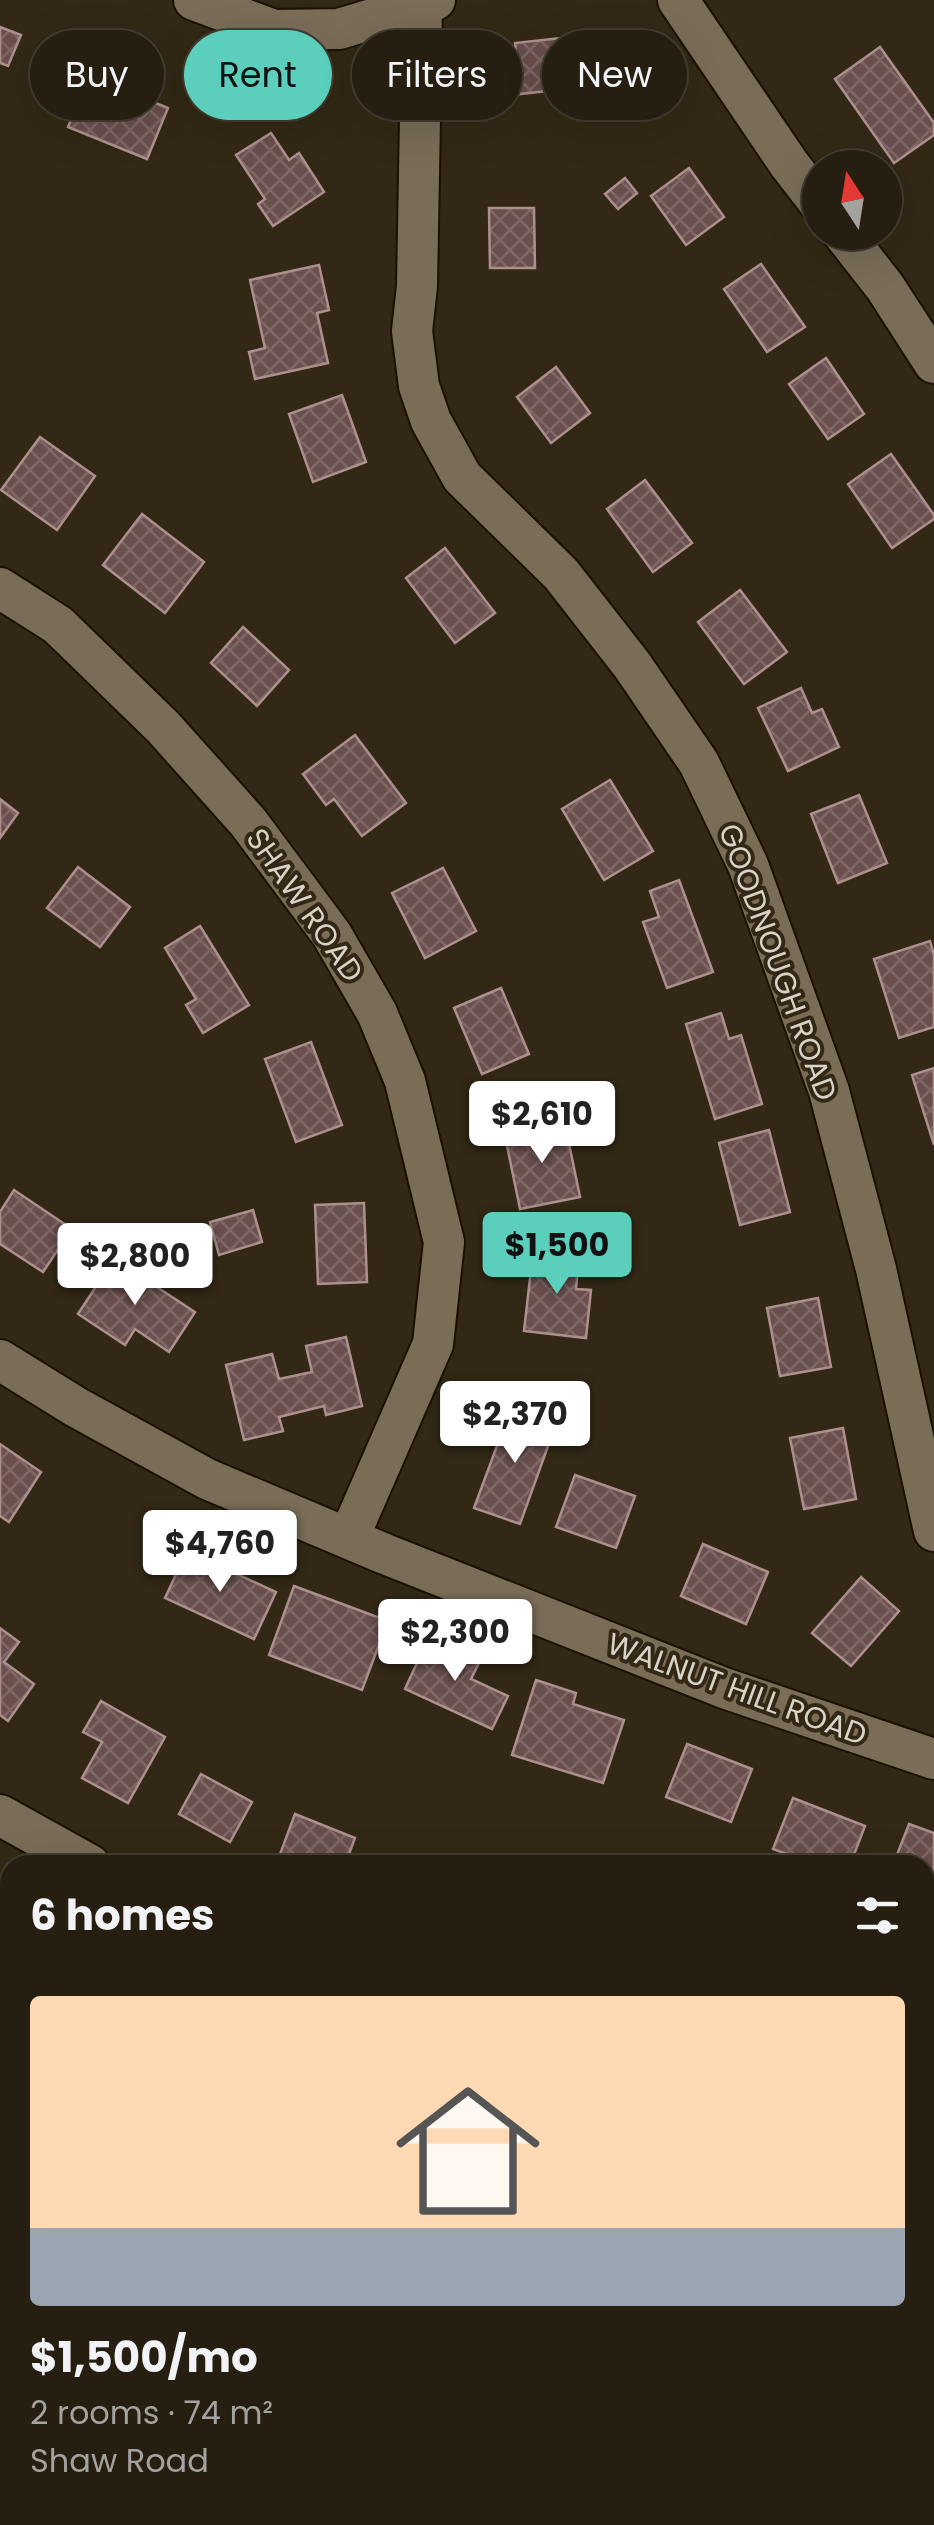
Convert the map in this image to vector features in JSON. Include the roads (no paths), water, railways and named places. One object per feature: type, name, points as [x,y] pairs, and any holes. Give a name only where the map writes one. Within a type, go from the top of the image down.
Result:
[{"type":"street","points":[[194,0],[274,30],[339,29],[428,2]]},
{"type":"street","points":[[678,0],[802,181]]},
{"type":"street","name":"GOODNOUGH ROAD","points":[[428,2],[412,331],[420,386],[432,421],[462,477],[561,574],[632,665],[699,764],[748,865],[829,1092],[876,1268],[934,1531]]},
{"type":"street","points":[[856,250],[934,363]]},
{"type":"street","name":"SHAW ROAD","points":[[0,588],[58,625],[163,728],[248,822],[332,935],[377,1013],[405,1081],[444,1242],[433,1344],[349,1536]]},
{"type":"street","name":"WALNUT HILL ROAD","points":[[0,1360],[207,1479],[724,1688],[934,1759]]},
{"type":"street","points":[[0,1815],[72,1855]]}]
